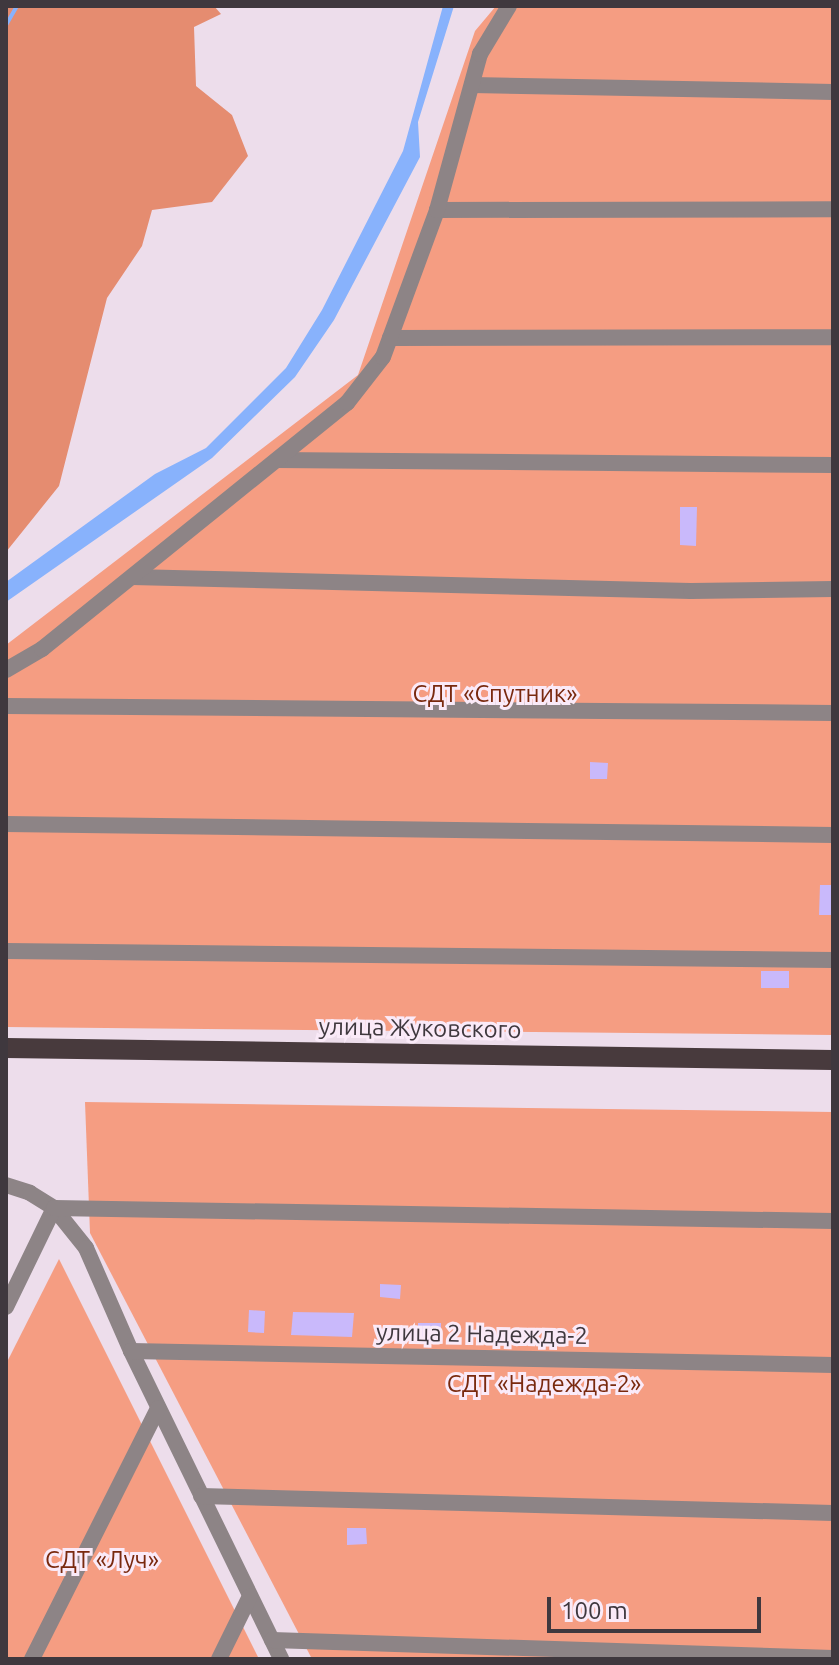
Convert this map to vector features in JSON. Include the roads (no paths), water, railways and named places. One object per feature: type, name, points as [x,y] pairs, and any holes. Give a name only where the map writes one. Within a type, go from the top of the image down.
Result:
[{"type":"main road","name":"улица Жуковского","points":[[6,1048],[833,1060]]},
{"type":"street","points":[[6,670],[42,649],[347,403],[383,357],[437,210],[480,54],[509,6]]},
{"type":"street","points":[[472,85],[833,92]]},
{"type":"street","points":[[437,210],[833,209]]},
{"type":"street","points":[[390,338],[833,337]]},
{"type":"street","points":[[277,460],[833,465]]},
{"type":"street","points":[[132,577],[691,591],[833,589]]},
{"type":"street","points":[[6,706],[833,713]]},
{"type":"street","points":[[6,824],[833,835]]},
{"type":"street","points":[[6,951],[833,960]]},
{"type":"street","points":[[6,1185],[30,1193],[54,1208],[86,1248],[158,1408],[281,1659]]},
{"type":"street","points":[[54,1208],[833,1221]]},
{"type":"street","points":[[6,1307],[54,1208]]},
{"type":"street","name":"улица 2 Надежда-2","points":[[131,1351],[833,1365]]},
{"type":"street","points":[[32,1659],[158,1408]]},
{"type":"street","points":[[201,1496],[833,1513]]},
{"type":"street","points":[[219,1659],[250,1596]]},
{"type":"street","points":[[272,1640],[833,1658]]},
{"type":"water","points":[[443,6],[454,6],[418,122],[420,157],[334,320],[295,377],[212,458],[6,602],[6,582],[155,474],[206,448],[286,368],[322,310],[403,151]]},
{"type":"waterway","points":[[6,25],[17,6]]},
{"type":"park label","name":"СДТ «Спутник»","points":[[495,694]]},
{"type":"park label","name":"СДТ «Надежда-2»","points":[[544,1384]]},
{"type":"park label","name":"СДТ «Луч»","points":[[102,1560]]}]
